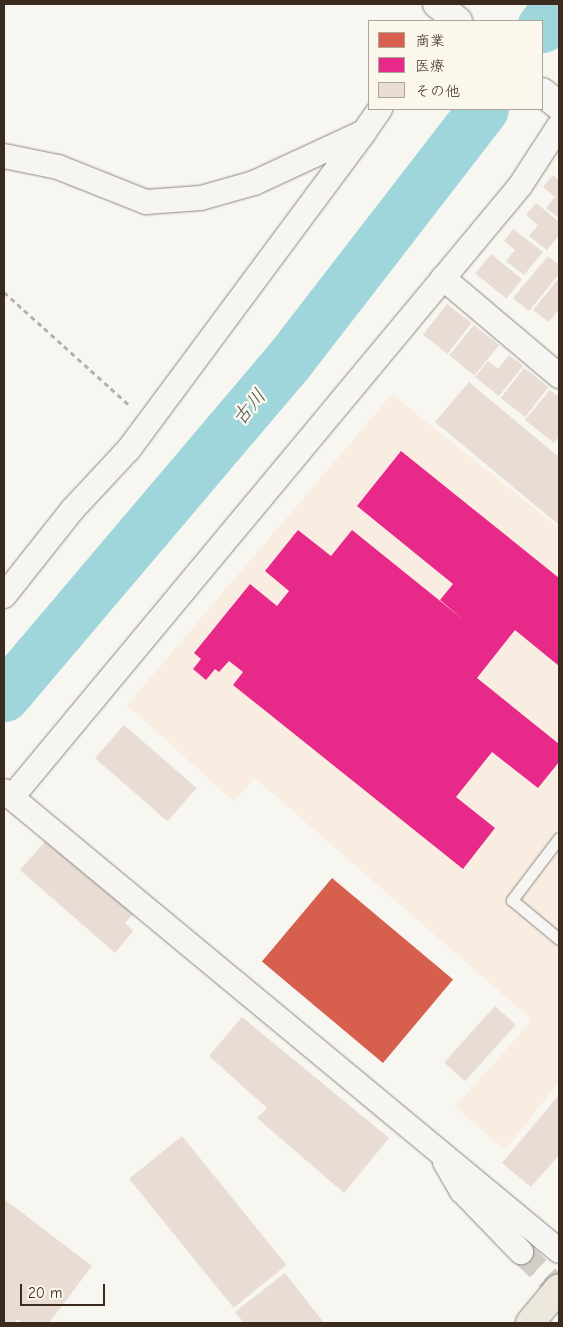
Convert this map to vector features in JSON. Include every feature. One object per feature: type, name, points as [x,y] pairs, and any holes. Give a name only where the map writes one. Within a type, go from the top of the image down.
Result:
[{"type":"highway","points":[[530,1323],[559,1288]]},
{"type":"street","points":[[553,106],[520,186],[8,794],[559,1251]]},
{"type":"street","points":[[4,596],[73,509],[129,449],[379,110]]},
{"type":"street","points":[[4,156],[58,167],[146,202],[201,198],[254,183],[364,132]]},
{"type":"street","points":[[443,278],[559,376]]},
{"type":"street","points":[[436,1148],[462,1192],[521,1252]]},
{"type":"lane","points":[[559,838],[512,900],[559,939]]},
{"type":"path","points":[[4,292],[149,423]]},
{"type":"shaded area","points":[[392,394],[559,528],[559,1082],[505,1150],[455,1107],[532,1020],[255,778],[233,801],[127,705]]},
{"type":"building: 商業","points":[[332,878],[453,980],[383,1063],[262,961]]},
{"type":"building: 医療","points":[[401,451],[559,578],[559,666],[515,630],[477,678],[559,744],[559,762],[538,788],[492,752],[456,797],[495,828],[463,869],[233,685],[243,672],[229,661],[219,672],[215,669],[206,680],[193,669],[201,659],[194,653],[250,584],[277,606],[289,591],[265,571],[298,530],[331,556],[352,530],[465,621],[440,600],[453,584],[357,506]]},
{"type":"building: その他","points":[[553,175],[559,180],[559,218],[546,208],[555,197],[543,187]]},
{"type":"building: その他","points":[[536,203],[559,222],[559,235],[547,250],[529,236],[538,225],[526,215]]},
{"type":"building: その他","points":[[513,229],[543,252],[524,275],[506,261],[515,250],[504,241]]},
{"type":"building: その他","points":[[491,254],[522,279],[506,299],[475,273]]},
{"type":"building: その他","points":[[548,256],[559,265],[559,274],[529,311],[513,298]]},
{"type":"building: その他","points":[[559,278],[559,309],[549,322],[533,310]]},
{"type":"building: その他","points":[[447,304],[471,323],[447,354],[423,335]]},
{"type":"building: その他","points":[[474,325],[499,345],[474,375],[449,355]]},
{"type":"building: その他","points":[[509,355],[523,366],[499,396],[475,377],[488,361],[498,369]]},
{"type":"building: その他","points":[[524,368],[548,387],[525,417],[501,398]]},
{"type":"building: その他","points":[[469,382],[559,457],[559,525],[435,422]]},
{"type":"building: その他","points":[[550,390],[559,397],[559,436],[554,443],[525,420]]},
{"type":"building: その他","points":[[124,725],[196,788],[168,821],[95,758]]},
{"type":"building: その他","points":[[48,838],[134,913],[125,923],[133,931],[115,953],[20,870]]},
{"type":"building: その他","points":[[495,1006],[516,1025],[465,1081],[444,1062]]},
{"type":"building: その他","points":[[242,1017],[389,1138],[344,1193],[257,1118],[267,1108],[209,1056]]},
{"type":"building: その他","points":[[559,1095],[559,1155],[531,1187],[502,1163]]},
{"type":"building: その他","points":[[182,1136],[286,1265],[234,1308],[129,1179]]},
{"type":"building: その他","points":[[4,1199],[92,1266],[49,1323],[23,1323],[17,1319],[14,1323],[4,1323]]},
{"type":"building: その他","points":[[285,1273],[324,1323],[244,1323],[235,1312]]},
{"type":"waterway","name":"古川","points":[[543,26],[559,4]]},
{"type":"waterway","name":"古川","points":[[4,696],[289,360],[482,110]]},
{"type":"tunnel","points":[[521,1252],[559,1289]]}]
